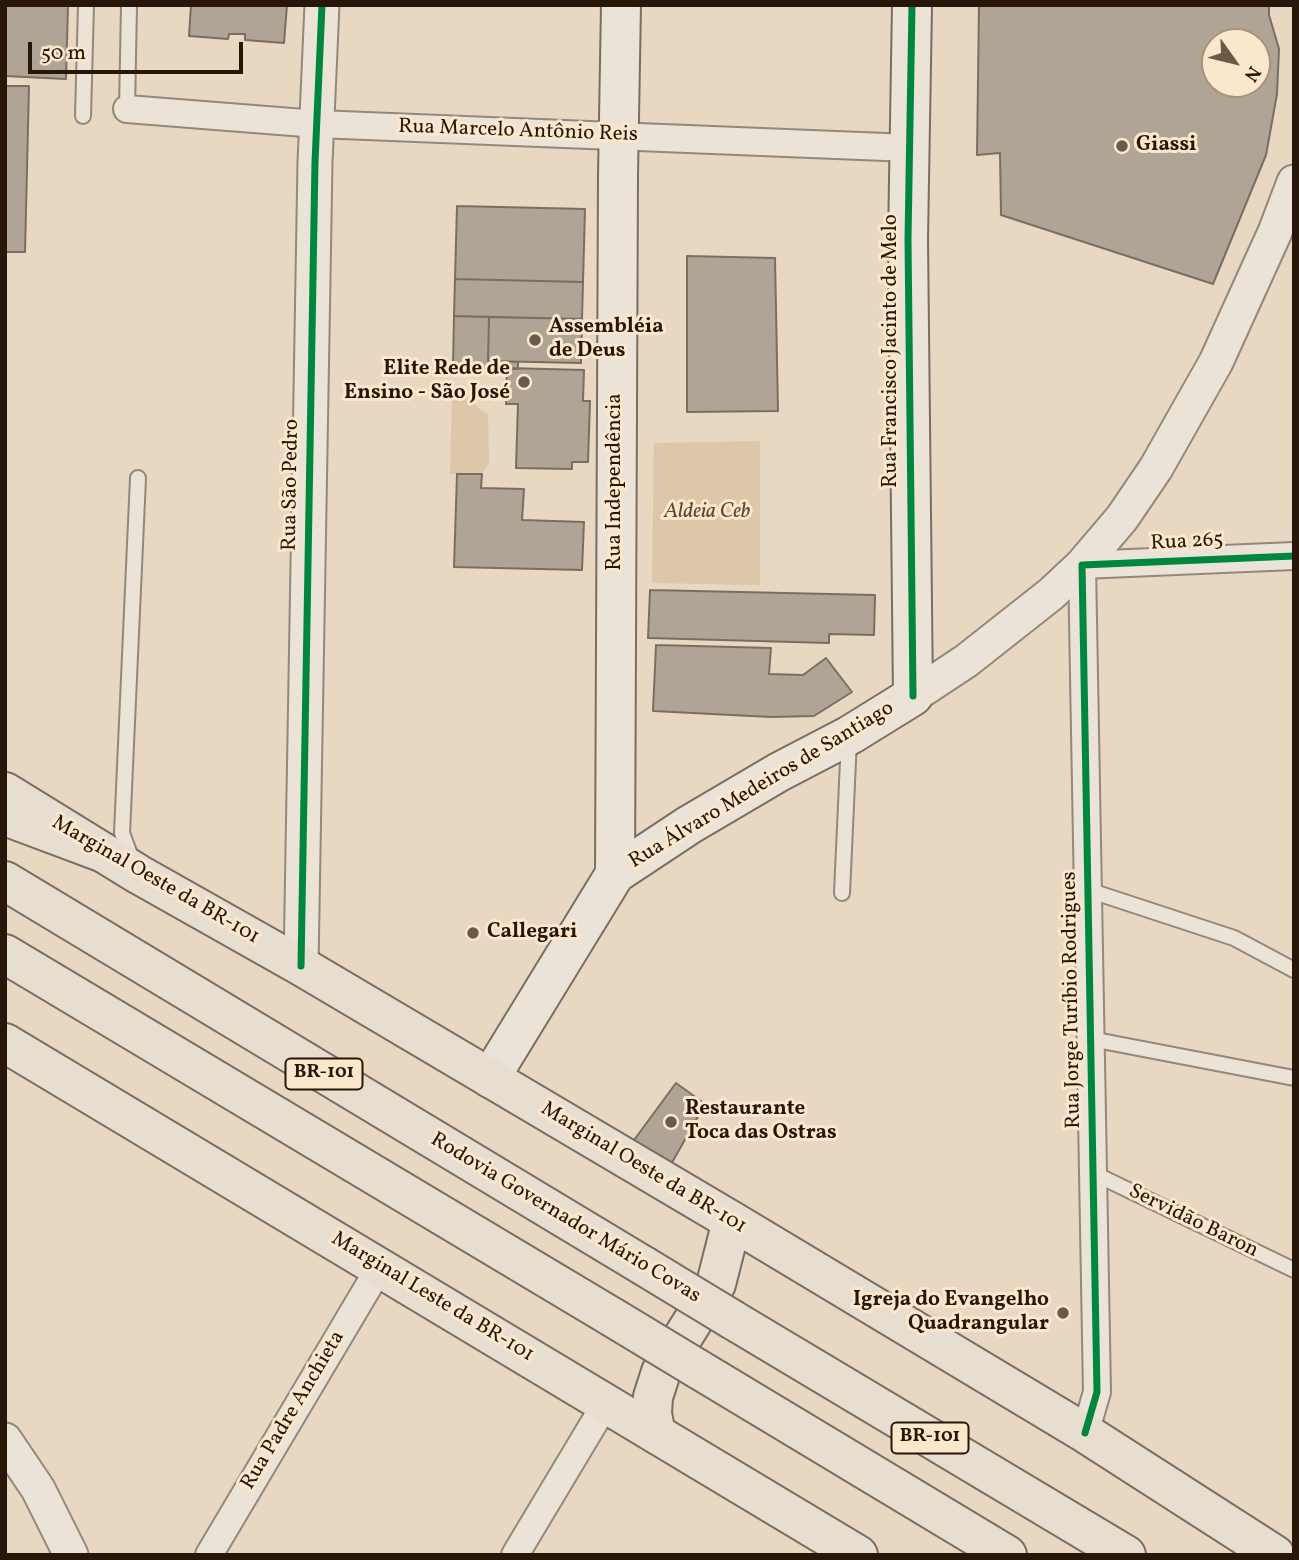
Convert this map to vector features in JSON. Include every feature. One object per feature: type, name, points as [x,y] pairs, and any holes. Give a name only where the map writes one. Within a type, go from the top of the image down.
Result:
[{"type":"main road","name":"Rua Independência","points":[[615,874],[621,5]]},
{"type":"main road","name":"Rua Francisco Jacinto de Melo","points":[[912,5],[908,239],[913,696]]},
{"type":"main road","name":"Rua Álvaro Medeiros de Santiago","points":[[490,1078],[615,874],[712,812],[913,696]]},
{"type":"main road","name":"Marginal Oeste da BR-101","points":[[5,792],[138,874],[301,966],[1085,1433],[1275,1555]]},
{"type":"main road","points":[[5,816],[104,853]]},
{"type":"main road","name":"Rodovia Governador Mário Covas","points":[[5,881],[1126,1555]]},
{"type":"main road","name":"BR-101","points":[[5,954],[1007,1555]]},
{"type":"main road","name":"Marginal Leste da BR-101","points":[[5,1043],[599,1399],[844,1551]]},
{"type":"main road","points":[[656,1434],[652,1414],[653,1397],[661,1372],[716,1284],[732,1221]]},
{"type":"main road","points":[[716,1284],[781,1251]]},
{"type":"main road","points":[[599,1399],[661,1372]]},
{"type":"street","name":"Rua São Pedro","points":[[301,966],[317,124],[322,5]]},
{"type":"street","name":"Rua Marcelo Antônio Reis","points":[[127,109],[317,124],[910,148]]},
{"type":"street","name":"Rua Álvaro Medeiros de Santiago","points":[[913,696],[1013,626],[1082,565],[1122,517],[1156,468],[1190,411],[1236,321],[1294,182]]},
{"type":"street","name":"Rua 265","points":[[1082,565],[1294,556]]},
{"type":"street","name":"Rua Jorge Turíbio Rodrigues","points":[[1082,565],[1097,1392],[1085,1433]]},
{"type":"street","name":"Rua Padre Anchieta","points":[[209,1555],[380,1267]]},
{"type":"street","points":[[515,1555],[599,1399]]},
{"type":"street","points":[[5,1440],[38,1489],[71,1555]]},
{"type":"lane","points":[[83,116],[86,5]]},
{"type":"lane","points":[[127,109],[129,5]]},
{"type":"lane","points":[[138,478],[122,833],[138,874]]},
{"type":"lane","points":[[842,893],[849,735]]},
{"type":"lane","points":[[1088,890],[1234,938],[1294,970]]},
{"type":"lane","points":[[1091,1039],[1294,1078]]},
{"type":"lane","name":"Servidão Baron","points":[[1093,1173],[1294,1270]]},
{"type":"green space","points":[[452,396],[468,397],[488,414],[489,462],[482,474],[450,474]]},
{"type":"green space","name":"Aldeia Ceb","points":[[760,441],[760,585],[652,583],[654,443]]},
{"type":"building","points":[[5,5],[68,5],[66,79],[5,76]]},
{"type":"building","points":[[191,5],[287,5],[284,43],[245,40],[245,34],[229,34],[228,39],[189,36]]},
{"type":"building","name":"Giassi","points":[[979,5],[1269,5],[1269,15],[1279,49],[1277,94],[1266,155],[1213,284],[1001,215],[1000,153],[977,155]]},
{"type":"building","points":[[5,86],[29,86],[25,252],[5,252]]},
{"type":"building","points":[[457,206],[585,209],[583,282],[455,279]]},
{"type":"building","points":[[687,256],[775,258],[778,411],[687,412]]},
{"type":"building","points":[[455,279],[583,282],[582,319],[454,316]]},
{"type":"building","points":[[454,316],[489,317],[488,361],[518,362],[518,369],[453,367]]},
{"type":"building","name":"Assembléia de Deus","points":[[489,317],[582,319],[581,363],[488,361]]},
{"type":"building","points":[[507,368],[584,370],[583,401],[590,401],[588,462],[572,462],[572,469],[516,468],[518,404],[506,404]]},
{"type":"building","points":[[457,474],[482,474],[481,488],[524,489],[522,520],[584,522],[582,570],[454,567]]},
{"type":"building","points":[[650,590],[875,595],[874,635],[829,634],[829,643],[648,638]]},
{"type":"building","points":[[656,645],[771,648],[769,674],[803,675],[826,658],[852,692],[814,716],[771,717],[653,711]]},
{"type":"building","name":"Restaurante Toca das Ostras","points":[[676,1083],[705,1104],[669,1168],[634,1140]]},
{"type":"cycle path","points":[[301,966],[315,162],[322,5]]},
{"type":"cycle path","points":[[912,5],[908,239],[913,696]]},
{"type":"cycle path","points":[[1085,1433],[1097,1392],[1082,565],[1294,556]]},
{"type":"place","name":"Giassi","points":[[1122,146]]},
{"type":"place","name":"Assembléia de Deus","points":[[535,340]]},
{"type":"place","name":"Elite Rede de Ensino - São José","points":[[524,382]]},
{"type":"place","name":"Callegari","points":[[473,933]]},
{"type":"place","name":"Restaurante Toca das Ostras","points":[[671,1122]]},
{"type":"place","name":"Igreja do Evangelho Quadrangular","points":[[1063,1313]]}]
